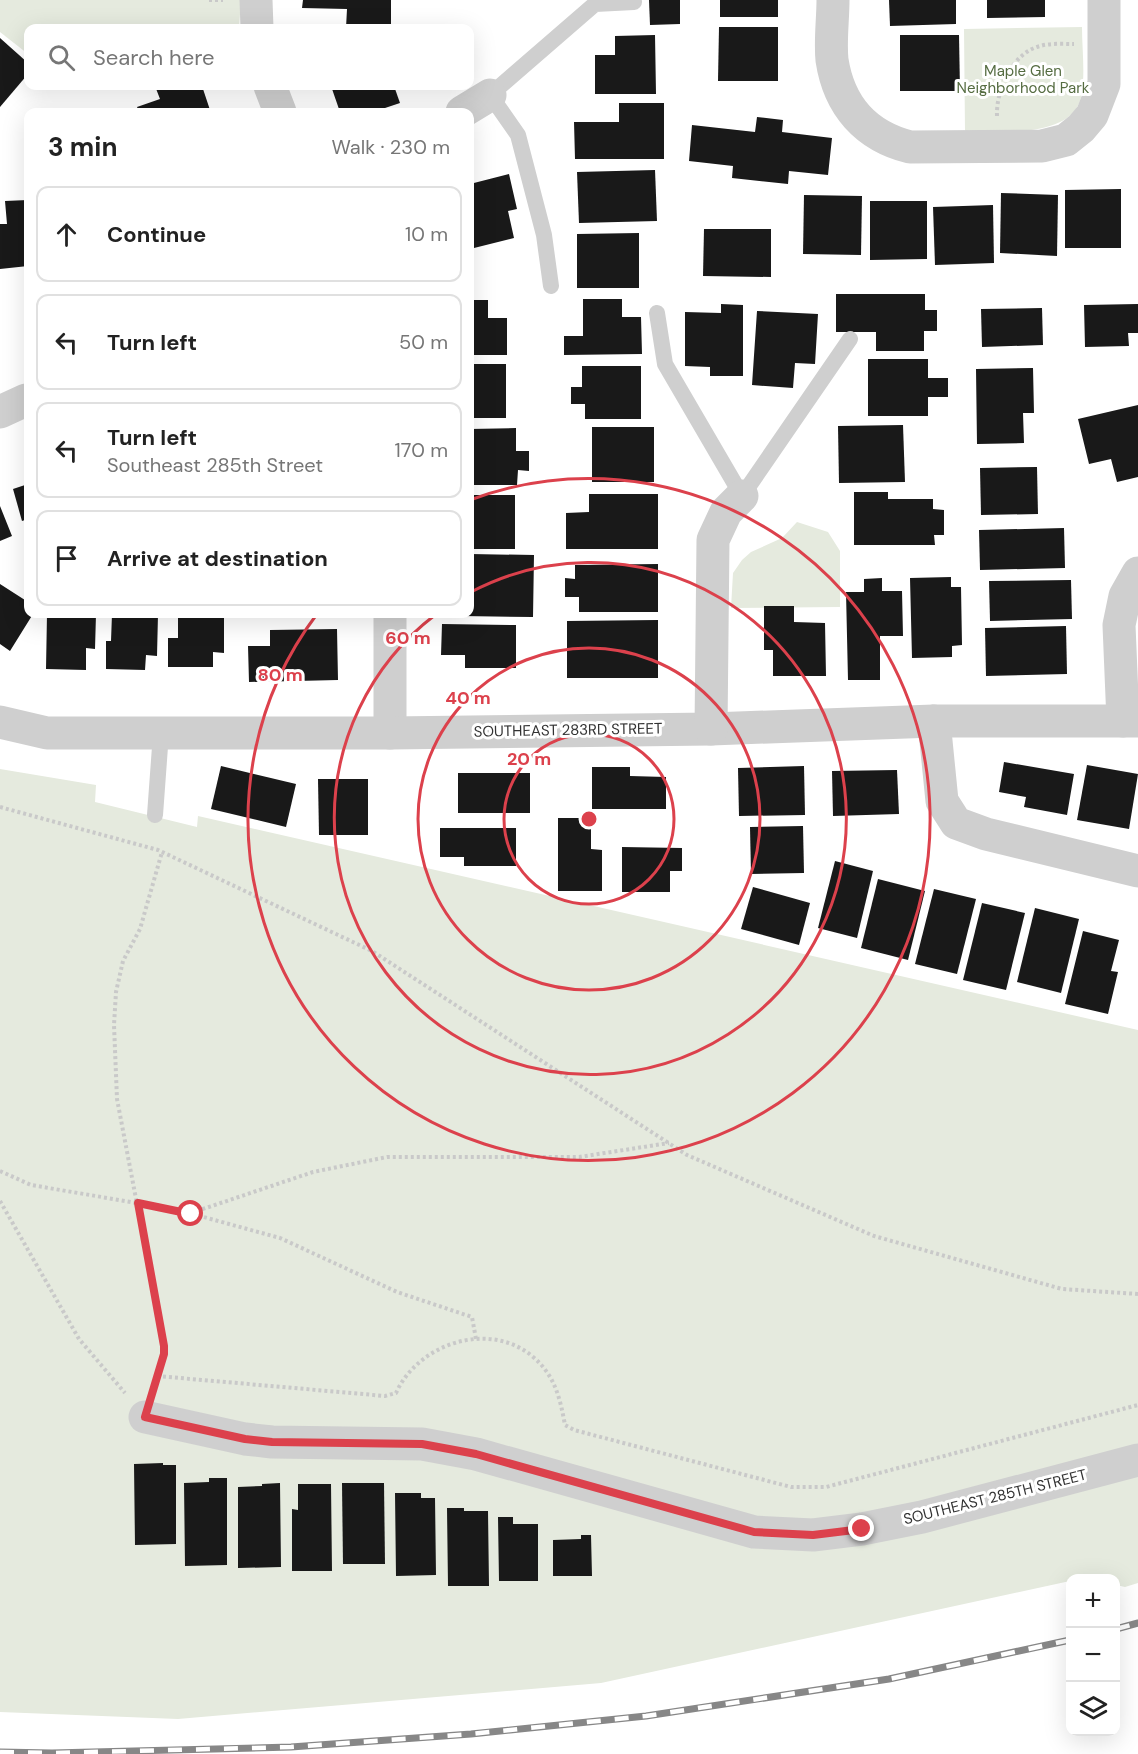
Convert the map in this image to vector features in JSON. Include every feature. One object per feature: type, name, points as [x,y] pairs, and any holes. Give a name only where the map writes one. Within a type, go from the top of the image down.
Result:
[{"type":"street","points":[[256,0],[257,24]]},
{"type":"street","points":[[833,0],[832,59],[839,87],[851,109],[865,127],[890,142],[910,147],[1042,146],[1066,140],[1081,129],[1092,115],[1104,84],[1104,0]]},
{"type":"street","points":[[272,90],[278,108]]},
{"type":"street","points":[[469,108],[490,95]]},
{"type":"street","points":[[711,729],[713,540],[726,512],[742,496]]},
{"type":"street","points":[[1131,721],[1119,625],[1125,596],[1138,573]]},
{"type":"street","points":[[390,618],[390,733]]},
{"type":"street","points":[[934,721],[942,801],[956,823],[986,834],[1138,871]]},
{"type":"street","name":"SOUTHEAST 283RD STREET","points":[[0,722],[47,732],[390,733],[711,729],[934,721],[1131,721]]},
{"type":"street","name":"SOUTHEAST 285TH STREET","points":[[145,1417],[263,1441],[422,1444],[476,1454],[754,1532],[813,1535],[862,1529],[922,1517],[1138,1460]]},
{"type":"lane","points":[[551,286],[544,235],[519,135],[490,95],[595,4],[634,3]]},
{"type":"lane","points":[[657,313],[665,364],[742,496],[850,339]]},
{"type":"lane","points":[[155,815],[161,733]]},
{"type":"path","points":[[209,0],[223,0]]},
{"type":"path","points":[[999,147],[997,107],[1000,88],[1014,65],[1040,46],[1104,42]]},
{"type":"path","points":[[0,807],[162,852],[372,951],[687,1155],[874,1236],[1062,1289],[1138,1294]]},
{"type":"path","points":[[145,1417],[164,1354],[164,1346],[117,1099],[114,1024],[123,961],[140,929],[162,852]]},
{"type":"path","points":[[191,1214],[314,1172],[387,1157],[579,1157],[669,1143]]},
{"type":"path","points":[[0,1171],[31,1185],[191,1214],[280,1238],[398,1292],[472,1317],[476,1338]]},
{"type":"path","points":[[0,1201],[79,1339],[145,1417]]},
{"type":"path","points":[[157,1376],[385,1396],[396,1393],[400,1383],[416,1364],[452,1343],[476,1338],[503,1341],[531,1355],[546,1371],[558,1392],[566,1425],[574,1430],[791,1487],[826,1487],[1138,1405]]},
{"type":"green space","points":[[0,0],[241,0],[239,24],[24,24],[24,51],[0,32]]},
{"type":"green space","name":"Maple Glen Neighborhood Park","points":[[1082,27],[1082,92],[1077,107],[1066,118],[1034,130],[965,132],[964,29]]},
{"type":"green space","points":[[797,522],[828,532],[840,551],[840,607],[731,608],[733,573],[742,560],[751,552],[782,538]]},
{"type":"green space","points":[[0,769],[96,785],[95,802],[197,827],[198,816],[1138,1030],[1138,1583],[1125,1587],[1120,1586],[1120,1574],[1066,1574],[1066,1582],[601,1683],[178,1719],[0,1712]]},
{"type":"building","points":[[303,0],[391,0],[391,24],[346,24],[347,9],[302,8]]},
{"type":"building","points":[[649,0],[680,0],[680,24],[650,25]]},
{"type":"building","points":[[720,0],[778,0],[778,17],[720,17]]},
{"type":"building","points":[[889,0],[956,0],[956,24],[890,26]]},
{"type":"building","points":[[987,0],[1045,0],[1045,17],[987,18]]},
{"type":"building","points":[[719,27],[778,27],[778,81],[718,81]]},
{"type":"building","points":[[655,35],[656,94],[595,94],[595,55],[615,55],[615,36]]},
{"type":"building","points":[[900,35],[959,35],[960,91],[900,91]]},
{"type":"building","points":[[0,38],[24,59],[24,79],[0,107]]},
{"type":"building","points":[[157,90],[203,90],[209,108],[137,107],[160,99]]},
{"type":"building","points":[[332,90],[395,90],[400,103],[385,108],[339,108]]},
{"type":"building","points":[[619,103],[664,103],[664,159],[575,159],[574,122],[619,122]]},
{"type":"building","points":[[757,117],[783,120],[782,132],[832,138],[828,175],[789,171],[788,184],[732,178],[733,166],[689,161],[692,125],[755,132]]},
{"type":"building","points":[[655,170],[657,221],[579,223],[577,172]]},
{"type":"building","points":[[509,174],[517,209],[508,211],[514,238],[474,248],[474,183]]},
{"type":"building","points":[[1121,189],[1121,248],[1065,248],[1065,190]]},
{"type":"building","points":[[1001,193],[1058,195],[1057,256],[1000,253]]},
{"type":"building","points":[[804,195],[862,196],[861,255],[803,254]]},
{"type":"building","points":[[24,200],[24,266],[0,269],[0,224],[7,224],[5,201]]},
{"type":"building","points":[[870,201],[927,201],[927,259],[870,260]]},
{"type":"building","points":[[993,205],[994,263],[935,265],[933,207]]},
{"type":"building","points":[[704,229],[771,229],[771,277],[703,276]]},
{"type":"building","points":[[639,233],[639,288],[577,288],[577,234]]},
{"type":"building","points":[[836,294],[925,294],[925,310],[937,310],[937,331],[924,331],[924,351],[876,351],[876,332],[836,332]]},
{"type":"building","points":[[583,299],[622,299],[622,317],[641,317],[642,354],[564,355],[564,336],[583,336]]},
{"type":"building","points":[[474,300],[488,300],[488,318],[507,318],[507,355],[474,355]]},
{"type":"building","points":[[721,304],[743,305],[743,376],[710,376],[710,367],[685,366],[685,312],[721,313]]},
{"type":"building","points":[[1138,304],[1138,333],[1128,333],[1129,346],[1085,347],[1084,305]]},
{"type":"building","points":[[1042,308],[1043,345],[982,347],[981,309]]},
{"type":"building","points":[[757,311],[818,314],[815,364],[795,363],[793,388],[752,385]]},
{"type":"building","points":[[868,359],[928,359],[928,378],[948,378],[948,397],[928,397],[928,416],[868,416]]},
{"type":"building","points":[[474,364],[506,364],[506,418],[474,418]]},
{"type":"building","points":[[582,366],[641,366],[641,419],[585,419],[585,404],[571,404],[571,387],[582,387]]},
{"type":"building","points":[[1033,368],[1034,413],[1023,413],[1024,443],[977,444],[976,369]]},
{"type":"building","points":[[1138,405],[1138,477],[1117,482],[1111,459],[1089,464],[1078,419]]},
{"type":"building","points":[[903,425],[905,482],[839,483],[838,426]]},
{"type":"building","points":[[592,427],[654,427],[654,482],[592,482]]},
{"type":"building","points":[[516,428],[516,451],[529,451],[529,471],[518,470],[517,485],[474,485],[474,429]]},
{"type":"building","points":[[1037,467],[1038,514],[981,515],[980,468]]},
{"type":"building","points":[[24,485],[24,520],[22,521],[13,489]]},
{"type":"building","points":[[854,492],[888,492],[888,499],[933,499],[933,509],[944,510],[944,535],[934,535],[935,545],[854,545]]},
{"type":"building","points":[[589,494],[658,494],[658,549],[566,549],[566,513],[589,512]]},
{"type":"building","points":[[474,495],[515,495],[515,549],[474,549]]},
{"type":"building","points":[[0,506],[12,536],[0,541]]},
{"type":"building","points":[[1064,528],[1065,568],[980,570],[979,530]]},
{"type":"building","points":[[474,554],[534,555],[533,617],[474,616]]},
{"type":"building","points":[[658,564],[658,612],[579,612],[579,597],[565,597],[565,578],[575,579],[575,565]]},
{"type":"building","points":[[951,577],[951,587],[961,587],[962,645],[952,646],[952,657],[912,658],[910,578]]},
{"type":"building","points":[[882,578],[882,591],[902,591],[903,636],[880,636],[880,680],[848,680],[846,592],[864,592],[864,579]]},
{"type":"building","points":[[1071,580],[1072,619],[990,621],[989,581]]},
{"type":"building","points":[[0,584],[24,599],[24,618],[31,618],[10,651],[0,644]]},
{"type":"building","points":[[764,606],[794,606],[794,622],[825,623],[826,676],[773,676],[773,650],[764,650]]},
{"type":"building","points":[[47,618],[96,618],[95,649],[86,648],[86,670],[46,669]]},
{"type":"building","points":[[112,618],[158,618],[157,656],[146,655],[145,670],[106,669],[106,641],[111,641]]},
{"type":"building","points":[[178,618],[224,618],[224,653],[213,652],[213,667],[168,667],[168,638],[178,638]]},
{"type":"building","points":[[658,620],[658,678],[567,678],[567,621]]},
{"type":"building","points":[[442,624],[516,625],[516,668],[465,668],[465,655],[441,655]]},
{"type":"building","points":[[1066,626],[1067,674],[986,676],[985,628]]},
{"type":"building","points":[[337,629],[338,680],[249,682],[248,646],[270,646],[270,630]]},
{"type":"building","points":[[1004,762],[1074,774],[1067,815],[1024,807],[1026,797],[999,792]]},
{"type":"building","points":[[1087,765],[1138,774],[1129,829],[1077,820]]},
{"type":"building","points":[[221,766],[296,784],[286,827],[211,809]]},
{"type":"building","points":[[804,766],[805,815],[739,816],[738,768]]},
{"type":"building","points":[[592,767],[630,767],[630,776],[666,777],[666,809],[592,809]]},
{"type":"building","points":[[897,770],[899,814],[833,816],[832,771]]},
{"type":"building","points":[[458,773],[530,773],[530,813],[458,813]]},
{"type":"building","points":[[318,779],[368,779],[368,835],[319,835]]},
{"type":"building","points":[[558,818],[591,818],[591,849],[602,850],[602,891],[558,891]]},
{"type":"building","points":[[803,826],[804,873],[751,874],[750,827]]},
{"type":"building","points":[[440,828],[516,828],[516,866],[464,866],[464,857],[440,857]]},
{"type":"building","points":[[622,847],[682,848],[682,871],[670,871],[670,892],[622,892]]},
{"type":"building","points":[[835,861],[873,871],[857,938],[818,928]]},
{"type":"building","points":[[878,879],[925,891],[908,960],[861,948]]},
{"type":"building","points":[[753,887],[810,903],[799,945],[741,929]]},
{"type":"building","points":[[934,889],[976,899],[957,974],[915,964]]},
{"type":"building","points":[[982,903],[1025,913],[1006,990],[963,980]]},
{"type":"building","points":[[1035,908],[1079,919],[1061,993],[1017,982]]},
{"type":"building","points":[[1083,931],[1119,940],[1111,971],[1118,972],[1108,1014],[1065,1004]]},
{"type":"building","points":[[163,1463],[163,1465],[176,1465],[176,1544],[135,1545],[134,1464]]},
{"type":"building","points":[[209,1478],[227,1478],[227,1565],[185,1566],[184,1483],[209,1482]]},
{"type":"building","points":[[280,1483],[281,1567],[238,1568],[238,1487]]},
{"type":"building","points":[[342,1483],[384,1483],[385,1564],[343,1564]]},
{"type":"building","points":[[298,1484],[331,1484],[332,1571],[292,1571],[292,1509],[298,1510]]},
{"type":"building","points":[[395,1493],[421,1493],[421,1498],[435,1498],[436,1575],[396,1576]]},
{"type":"building","points":[[447,1508],[488,1511],[489,1586],[448,1586]]},
{"type":"building","points":[[498,1517],[513,1517],[513,1524],[538,1524],[538,1581],[499,1581]]},
{"type":"building","points":[[581,1535],[591,1535],[592,1576],[553,1576],[553,1540],[581,1539]]},
{"type":"railway","points":[[1120,1628],[1138,1623]]},
{"type":"railway","points":[[0,1752],[52,1753],[291,1747],[471,1734],[646,1716],[889,1679],[1066,1641]]},
{"type":"route","points":[[191,1214],[138,1203],[164,1346],[164,1354],[145,1417],[245,1439],[272,1442],[422,1444],[476,1454],[754,1532],[813,1535],[862,1529]]}]
